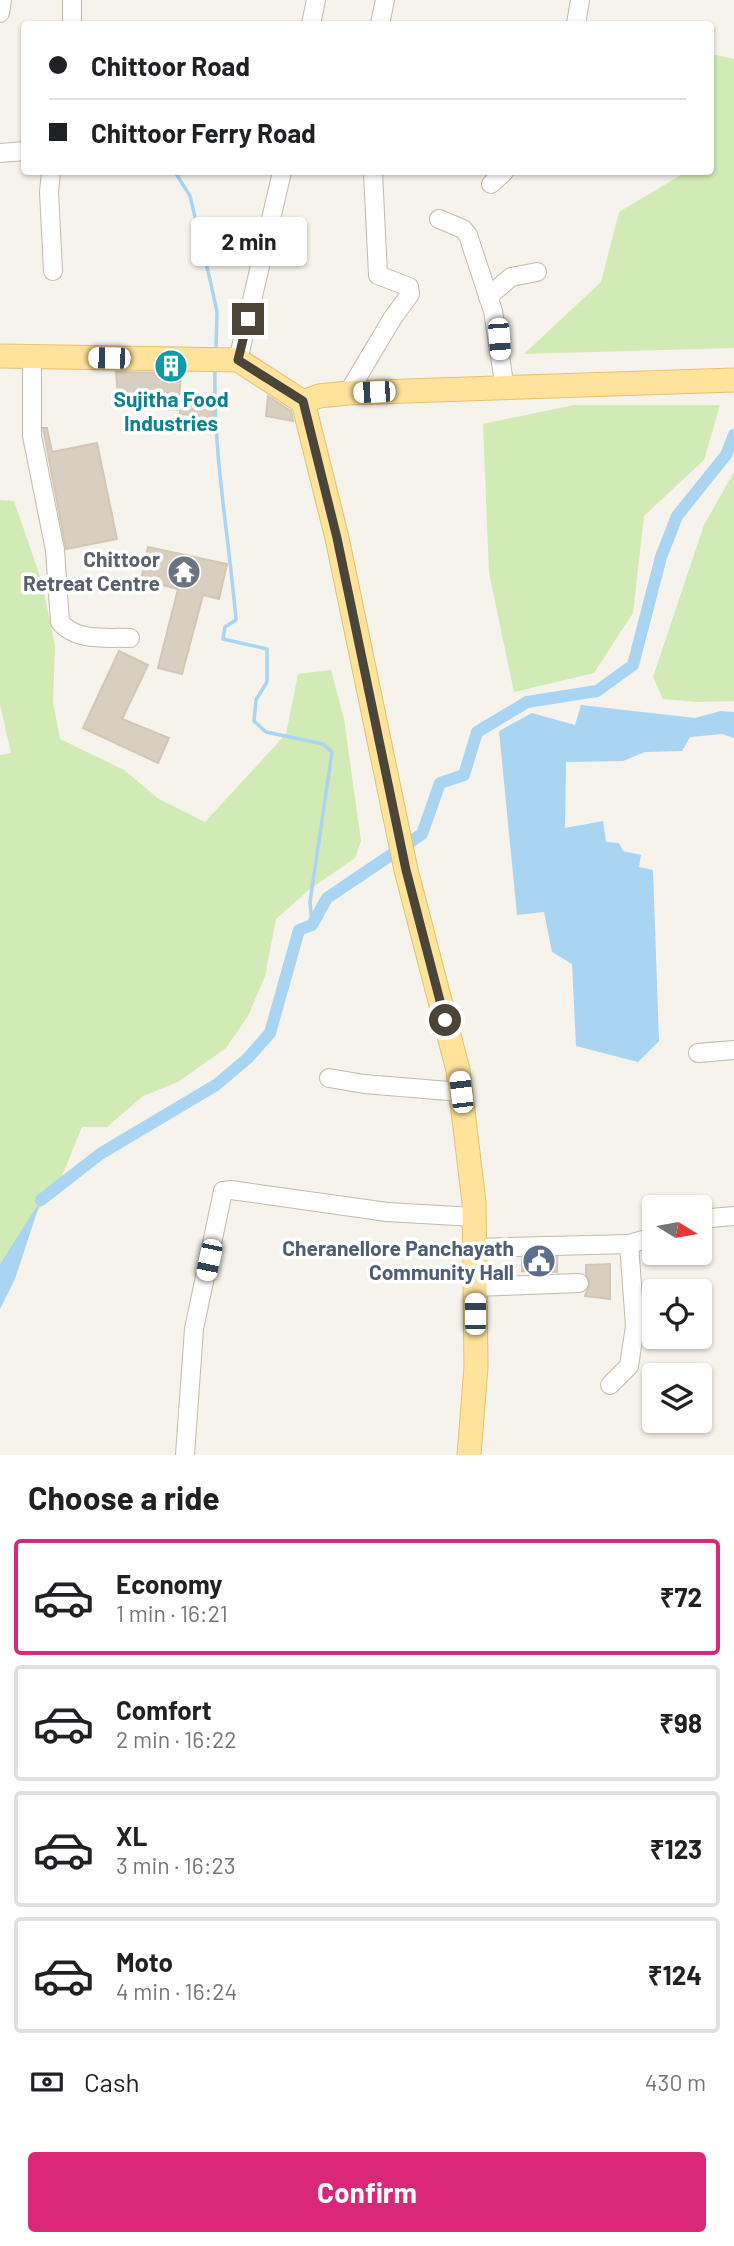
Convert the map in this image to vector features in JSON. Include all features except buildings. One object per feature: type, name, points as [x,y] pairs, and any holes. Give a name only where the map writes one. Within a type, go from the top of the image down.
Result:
[{"type":"main road","points":[[0,355],[238,360],[303,401],[337,538],[406,870],[458,1070],[474,1217],[476,1367],[468,1455]]},
{"type":"main road","points":[[303,401],[319,396],[348,393],[734,380]]},
{"type":"street","points":[[0,13],[2,0]]},
{"type":"street","points":[[72,0],[72,21]]},
{"type":"street","points":[[312,21],[316,0]]},
{"type":"street","points":[[381,21],[385,0]]},
{"type":"street","points":[[576,21],[580,0]]},
{"type":"street","points":[[0,153],[21,151]]},
{"type":"street","points":[[51,175],[49,192],[53,271]]},
{"type":"street","points":[[238,360],[281,175]]},
{"type":"street","points":[[348,393],[410,294],[409,287],[378,275],[373,175]]},
{"type":"street","points":[[439,219],[463,229],[468,235],[499,339],[505,389]]},
{"type":"street","points":[[488,297],[511,277],[537,272]]},
{"type":"street","points":[[32,356],[32,436],[55,550],[60,622],[67,630],[78,635],[130,638]]},
{"type":"street","points":[[698,1053],[734,1050]]},
{"type":"street","points":[[329,1078],[364,1084],[461,1092]]},
{"type":"street","points":[[185,1455],[194,1329],[223,1191],[387,1212],[474,1217]]},
{"type":"street","points":[[712,1220],[734,1216]]},
{"type":"street","points":[[474,1248],[629,1244],[642,1240]]},
{"type":"street","points":[[610,1385],[629,1366],[635,1326],[629,1244]]},
{"type":"street","points":[[475,1287],[579,1283]]},
{"type":"green space","points":[[714,54],[734,59],[734,348],[524,354],[601,282],[619,212],[681,175],[714,175]]},
{"type":"green space","points":[[574,405],[720,405],[704,460],[644,516],[633,613],[594,673],[514,692],[489,573],[483,424]]},
{"type":"green space","points":[[734,472],[734,701],[663,699],[653,677],[704,525]]},
{"type":"green space","points":[[0,500],[14,501],[42,582],[55,646],[53,702],[60,739],[124,770],[159,799],[205,822],[286,734],[298,674],[331,670],[344,719],[361,841],[355,858],[310,889],[276,919],[265,976],[248,1016],[226,1048],[178,1082],[143,1096],[107,1127],[82,1127],[58,1186],[23,1229],[0,1264],[0,755],[11,753],[0,704]]},
{"type":"water","points":[[581,705],[695,718],[721,711],[734,712],[734,738],[722,734],[690,737],[682,751],[645,752],[623,761],[566,762],[565,828],[603,821],[606,842],[619,843],[623,851],[641,855],[639,867],[653,870],[659,1041],[638,1062],[576,1046],[572,964],[552,952],[544,912],[517,915],[499,731],[532,713],[575,725]]},
{"type":"water","points":[[41,1200],[15,1279],[0,1309],[0,1264]]},
{"type":"waterway","points":[[177,175],[190,196],[211,284],[217,312],[216,349]]},
{"type":"waterway","points":[[215,370],[216,433],[236,620],[225,627],[223,639],[267,649],[267,682],[256,700],[254,721],[266,732],[323,744],[332,752],[310,902],[312,925]]},
{"type":"waterway","points":[[41,1200],[100,1154],[216,1085],[248,1058],[270,1033],[299,930],[312,925],[327,898],[422,834],[440,783],[464,775],[477,732],[527,702],[597,691],[633,665],[661,557],[677,516],[726,455],[734,435]]},
{"type":"place","name":"Sujitha Food Industries","points":[[171,366]]},
{"type":"place","name":"Chittoor Retreat Centre","points":[[184,572]]},
{"type":"place","name":"Cheranellore Panchayath Community Hall","points":[[539,1261]]},
{"type":"route","points":[[248,319],[238,360],[303,401],[337,538],[406,870],[445,1020]]}]
